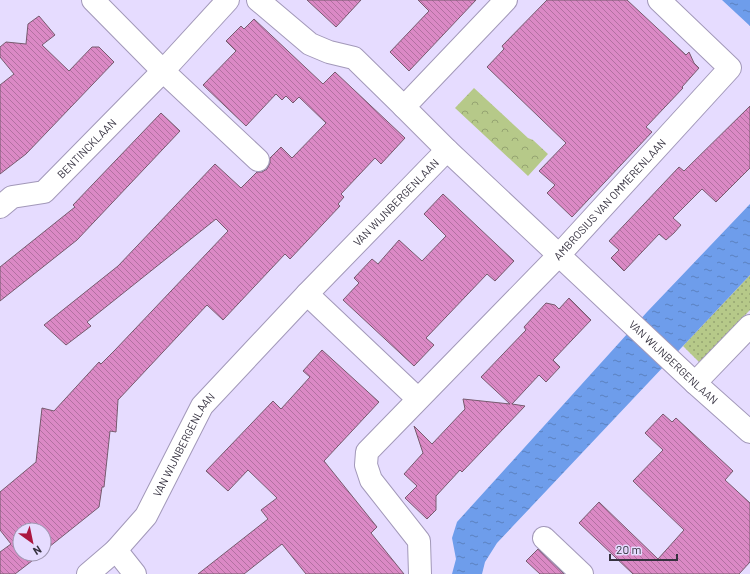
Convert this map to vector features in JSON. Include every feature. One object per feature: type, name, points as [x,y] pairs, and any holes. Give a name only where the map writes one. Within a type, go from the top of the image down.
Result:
[{"type":"street","points":[[94,0],[163,71],[258,160]]},
{"type":"street","name":"BENTINCKLAAN","points":[[0,207],[12,197],[44,192],[163,71],[228,0]]},
{"type":"street","points":[[258,0],[310,44],[329,52],[354,58],[447,150]]},
{"type":"street","points":[[404,107],[506,0]]},
{"type":"street","name":"AMBROSIUS VAN OMMERENLAAN","points":[[420,574],[419,541],[371,480],[366,465],[367,452],[560,255],[730,68],[659,0]]},
{"type":"street","name":"VAN WIJNBERGENLAAN","points":[[88,574],[116,550],[146,516],[202,406],[307,294],[447,150],[695,383],[750,432]]},
{"type":"street","points":[[307,294],[418,399]]},
{"type":"street","points":[[695,383],[750,326]]},
{"type":"street","points":[[544,538],[582,574]]},
{"type":"street","points":[[116,550],[135,574]]},
{"type":"green space","points":[[474,88],[528,138],[533,140],[548,154],[528,176],[455,108]]},
{"type":"green space","points":[[750,275],[750,310],[699,362],[683,346]]},
{"type":"water","points":[[722,0],[750,0],[750,26]]},
{"type":"water","points":[[750,204],[750,275],[497,543],[485,562],[482,574],[452,574],[456,559],[452,538],[457,522],[647,312]]},
{"type":"building","points":[[307,0],[361,0],[336,27]]},
{"type":"building","points":[[418,0],[476,0],[409,71],[390,52],[429,11]]},
{"type":"building","points":[[547,0],[627,0],[686,55],[689,52],[694,63],[699,68],[682,87],[683,88],[646,127],[652,132],[572,217],[547,193],[555,185],[539,171],[566,143],[487,67],[504,49],[502,46]]},
{"type":"building","points":[[39,16],[55,35],[42,45],[69,71],[92,47],[99,47],[114,62],[26,154],[0,174],[0,85],[14,74],[0,57],[0,47],[6,42],[26,44],[28,24]]},
{"type":"building","points":[[254,19],[323,84],[335,72],[405,138],[381,164],[375,158],[341,194],[344,197],[338,204],[340,206],[290,259],[285,254],[223,320],[207,305],[118,400],[116,432],[110,431],[104,487],[102,487],[99,507],[52,545],[52,522],[12,522],[12,562],[31,562],[15,574],[0,574],[0,552],[11,544],[0,530],[0,492],[36,462],[42,408],[54,411],[99,362],[101,364],[115,350],[228,231],[216,219],[87,322],[91,326],[66,345],[44,325],[118,266],[215,164],[241,188],[257,172],[262,172],[267,169],[270,163],[270,158],[281,147],[292,158],[326,123],[299,97],[293,103],[286,96],[282,100],[276,94],[246,126],[203,85],[236,51],[226,41],[241,26],[244,29]]},
{"type":"building","points":[[750,106],[750,168],[716,202],[702,189],[673,218],[681,225],[674,233],[666,240],[659,234],[624,271],[611,258],[619,250],[609,241],[679,167],[684,171]]},
{"type":"building","points":[[161,113],[180,131],[77,240],[0,301],[0,267],[75,207],[73,205]]},
{"type":"building","points":[[443,194],[514,261],[495,281],[487,274],[426,338],[434,345],[414,366],[343,300],[359,283],[354,278],[372,259],[378,264],[399,240],[422,261],[446,236],[424,214]]},
{"type":"building","points":[[569,298],[591,320],[553,360],[560,367],[546,382],[539,375],[512,404],[525,406],[462,472],[460,470],[436,496],[436,510],[427,519],[405,498],[417,486],[404,474],[423,453],[414,426],[432,444],[465,409],[463,399],[510,404],[481,377],[526,330],[524,327],[546,303],[555,305],[559,309]]},
{"type":"building","points":[[322,350],[379,402],[324,461],[377,527],[371,533],[404,574],[306,574],[282,544],[244,574],[198,574],[268,519],[261,510],[277,498],[248,470],[228,491],[206,471],[273,401],[281,409],[310,377],[303,371]]},
{"type":"building","points":[[663,414],[672,422],[676,418],[733,471],[725,480],[750,503],[750,562],[739,574],[633,574],[579,523],[599,502],[658,559],[684,530],[633,481],[663,450],[645,433]]},
{"type":"building","points":[[538,549],[564,574],[540,574],[526,561]]}]
